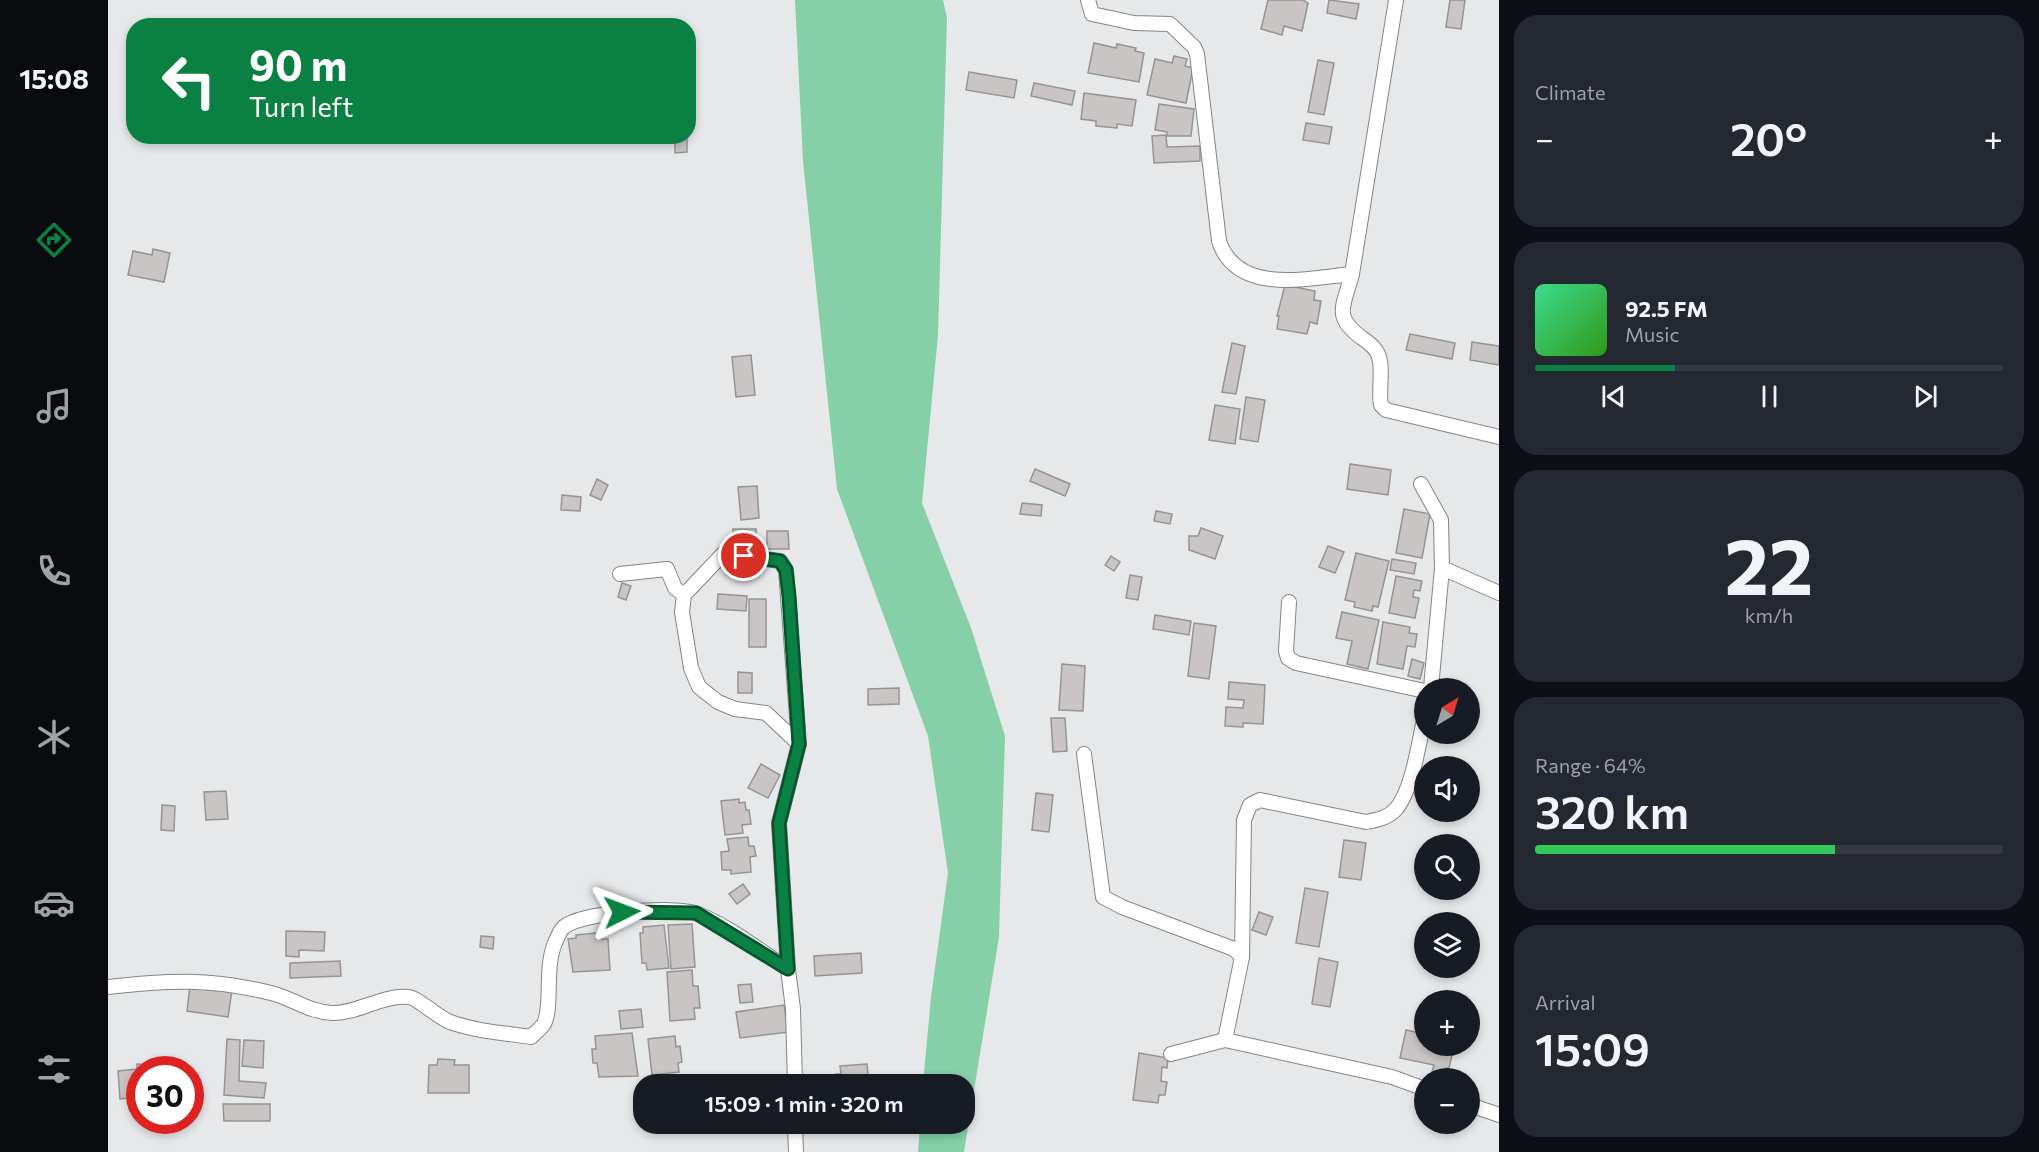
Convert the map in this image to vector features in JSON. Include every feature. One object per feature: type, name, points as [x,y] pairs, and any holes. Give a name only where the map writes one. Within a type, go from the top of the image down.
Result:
[{"type":"street","points":[[1088,0],[1092,14],[1134,23],[1170,24],[1194,47],[1219,241],[1228,259],[1245,272],[1265,279],[1288,281],[1352,274]]},
{"type":"street","points":[[1396,0],[1352,274],[1342,316],[1345,325],[1372,346],[1378,355],[1381,405],[1386,410],[1499,437]]},
{"type":"street","points":[[1421,484],[1441,520],[1442,568],[1432,678]]},
{"type":"street","points":[[795,1074],[793,1009],[788,969],[779,823],[799,744],[786,570],[780,561],[723,554],[684,595],[682,612],[690,668],[699,687],[718,702],[735,710],[766,713],[799,744]]},
{"type":"street","points":[[1442,568],[1499,593]]},
{"type":"street","points":[[620,574],[667,569],[675,588],[684,595]]},
{"type":"street","points":[[1289,602],[1286,651],[1288,658],[1296,663],[1414,689]]},
{"type":"street","points":[[1225,1040],[1242,957],[1244,820],[1250,806],[1260,800],[1366,822],[1383,819],[1396,809],[1408,784],[1418,744]]},
{"type":"street","points":[[1084,754],[1103,897],[1122,907],[1234,949],[1242,957]]},
{"type":"street","points":[[108,987],[168,980],[200,980],[274,993],[314,1010],[333,1013],[393,998],[409,997],[435,1016],[451,1022],[531,1037],[544,1024],[548,1002],[547,971],[554,944],[562,927],[577,919],[605,913],[656,911],[696,913],[788,969]]},
{"type":"street","points":[[1171,1054],[1225,1040],[1392,1077],[1414,1085]]},
{"type":"street","points":[[1480,1108],[1499,1115]]},
{"type":"street","points":[[795,1134],[796,1152]]},
{"type":"green space","points":[[795,0],[943,0],[947,18],[938,335],[922,503],[971,628],[1005,736],[999,937],[975,1084],[975,1074],[924,1074],[931,997],[948,873],[928,736],[837,489],[803,161]]},
{"type":"green space","points":[[919,1134],[967,1134],[964,1152],[918,1152]]},
{"type":"building","points":[[1268,0],[1303,0],[1308,3],[1302,31],[1284,26],[1282,35],[1261,29]]},
{"type":"building","points":[[1329,0],[1359,4],[1356,19],[1327,13]]},
{"type":"building","points":[[1450,0],[1465,0],[1461,29],[1446,27]]},
{"type":"building","points":[[1094,43],[1116,48],[1117,44],[1136,48],[1135,51],[1144,53],[1139,82],[1088,73]]},
{"type":"building","points":[[1174,56],[1187,59],[1185,66],[1193,68],[1186,103],[1147,95],[1155,59],[1172,63]]},
{"type":"building","points":[[1318,60],[1334,63],[1324,115],[1308,112]]},
{"type":"building","points":[[969,72],[1017,80],[1014,98],[966,90]]},
{"type":"building","points":[[1034,83],[1075,91],[1072,105],[1031,96]]},
{"type":"building","points":[[1084,93],[1136,100],[1132,126],[1117,124],[1117,128],[1096,126],[1096,121],[1081,119]]},
{"type":"building","points":[[1159,104],[1194,109],[1191,136],[1167,136],[1167,132],[1155,130]]},
{"type":"building","points":[[1306,123],[1332,127],[1329,144],[1303,140]]},
{"type":"building","points":[[1166,135],[1167,147],[1200,146],[1200,161],[1154,163],[1152,136]]},
{"type":"building","points":[[675,144],[687,144],[687,152],[675,153]]},
{"type":"building","points":[[153,249],[170,253],[164,282],[128,275],[133,251],[152,255]]},
{"type":"building","points":[[1285,285],[1315,291],[1314,300],[1321,301],[1317,324],[1310,322],[1307,334],[1277,329],[1279,316],[1277,316]]},
{"type":"building","points":[[1410,334],[1455,343],[1452,359],[1406,350]]},
{"type":"building","points":[[1472,342],[1499,346],[1499,365],[1470,360]]},
{"type":"building","points":[[1232,343],[1245,346],[1236,394],[1222,392]]},
{"type":"building","points":[[751,355],[755,395],[736,397],[732,357]]},
{"type":"building","points":[[1246,397],[1265,400],[1258,442],[1240,439]]},
{"type":"building","points":[[1215,405],[1240,409],[1235,444],[1209,440]]},
{"type":"building","points":[[1350,464],[1391,470],[1388,495],[1347,489]]},
{"type":"building","points":[[1035,469],[1070,484],[1065,496],[1030,481]]},
{"type":"building","points":[[597,479],[608,485],[601,500],[590,495]]},
{"type":"building","points":[[757,486],[759,518],[741,520],[738,487]]},
{"type":"building","points":[[562,495],[581,497],[580,511],[561,510]]},
{"type":"building","points":[[1022,503],[1042,505],[1041,516],[1020,514]]},
{"type":"building","points":[[1404,509],[1430,514],[1422,558],[1396,553]]},
{"type":"building","points":[[1156,511],[1172,514],[1170,524],[1154,521]]},
{"type":"building","points":[[1201,528],[1223,536],[1215,559],[1189,550],[1189,536],[1198,536]]},
{"type":"building","points":[[733,529],[756,529],[757,549],[733,549]]},
{"type":"building","points":[[767,531],[788,531],[789,549],[767,549]]},
{"type":"building","points":[[1328,546],[1344,552],[1335,573],[1319,567]]},
{"type":"building","points":[[1356,553],[1389,561],[1378,607],[1373,606],[1372,611],[1354,607],[1355,602],[1345,600]]},
{"type":"building","points":[[1111,556],[1120,562],[1114,571],[1105,565]]},
{"type":"building","points":[[1392,559],[1416,563],[1414,574],[1390,570]]},
{"type":"building","points":[[1130,575],[1142,577],[1138,600],[1126,598]]},
{"type":"building","points":[[1396,576],[1422,581],[1420,591],[1414,590],[1413,597],[1419,598],[1415,618],[1389,613]]},
{"type":"building","points":[[622,583],[631,586],[626,600],[618,597]]},
{"type":"building","points":[[718,594],[747,596],[746,611],[717,609]]},
{"type":"building","points":[[749,599],[766,599],[766,647],[749,647]]},
{"type":"building","points":[[1342,612],[1379,620],[1368,669],[1347,664],[1352,641],[1336,638]]},
{"type":"building","points":[[1155,615],[1191,621],[1189,635],[1153,629]]},
{"type":"building","points":[[1383,622],[1410,627],[1409,633],[1417,634],[1415,647],[1407,646],[1403,669],[1377,664]]},
{"type":"building","points":[[1194,623],[1216,626],[1209,679],[1188,676]]},
{"type":"building","points":[[1412,659],[1424,663],[1420,678],[1408,676]]},
{"type":"building","points":[[1062,664],[1085,666],[1083,711],[1059,710]]},
{"type":"building","points":[[738,672],[752,673],[752,693],[738,693]]},
{"type":"building","points":[[1229,682],[1265,685],[1263,724],[1243,723],[1243,727],[1225,726],[1226,707],[1243,708],[1244,700],[1228,699]]},
{"type":"building","points":[[899,688],[899,704],[868,705],[868,689]]},
{"type":"building","points":[[1051,718],[1065,718],[1067,751],[1053,752]]},
{"type":"building","points":[[761,764],[780,775],[768,798],[748,788]]},
{"type":"building","points":[[226,791],[228,819],[206,820],[204,792]]},
{"type":"building","points":[[1036,793],[1053,795],[1049,832],[1032,830]]},
{"type":"building","points":[[739,799],[739,803],[745,802],[746,810],[749,810],[751,824],[742,825],[743,833],[725,835],[721,801]]},
{"type":"building","points":[[162,805],[175,806],[174,831],[161,830]]},
{"type":"building","points":[[748,837],[749,846],[754,846],[756,856],[750,857],[751,872],[731,874],[731,870],[722,870],[721,852],[729,851],[727,839]]},
{"type":"building","points":[[1344,840],[1366,843],[1361,880],[1339,877]]},
{"type":"building","points":[[743,884],[750,894],[737,904],[729,894]]},
{"type":"building","points":[[1305,888],[1328,892],[1319,947],[1296,943]]},
{"type":"building","points":[[1259,912],[1273,917],[1266,935],[1252,930]]},
{"type":"building","points":[[692,924],[695,967],[671,969],[668,925]]},
{"type":"building","points":[[664,925],[669,968],[647,970],[646,963],[642,963],[640,933],[643,933],[643,927]]},
{"type":"building","points":[[286,931],[325,932],[324,951],[299,950],[299,957],[286,956]]},
{"type":"building","points":[[596,933],[596,939],[608,939],[610,970],[573,972],[568,939],[576,938],[576,935]]},
{"type":"building","points":[[481,936],[494,937],[493,949],[480,947]]},
{"type":"building","points":[[861,953],[862,973],[815,976],[814,956]]},
{"type":"building","points":[[1319,958],[1338,962],[1330,1007],[1312,1004]]},
{"type":"building","points":[[340,961],[341,976],[290,978],[290,963]]},
{"type":"building","points":[[692,970],[693,986],[698,986],[700,1008],[694,1008],[695,1019],[670,1021],[667,972]]},
{"type":"building","points":[[751,984],[753,1002],[740,1003],[738,985]]},
{"type":"building","points":[[190,985],[232,990],[228,1017],[187,1011]]},
{"type":"building","points":[[784,1005],[788,1032],[740,1038],[736,1012]]},
{"type":"building","points":[[641,1009],[643,1027],[621,1029],[619,1011]]},
{"type":"building","points":[[1406,1030],[1414,1032],[1414,1056],[1452,1056],[1449,1068],[1433,1068],[1434,1065],[1400,1058]]},
{"type":"building","points":[[632,1033],[638,1074],[599,1077],[597,1063],[593,1063],[592,1049],[596,1049],[595,1036]]},
{"type":"building","points":[[675,1036],[676,1047],[680,1046],[682,1062],[678,1063],[679,1072],[652,1074],[648,1039]]},
{"type":"building","points":[[227,1039],[240,1040],[239,1081],[266,1083],[264,1098],[224,1095]]},
{"type":"building","points":[[244,1040],[264,1041],[263,1068],[242,1066]]},
{"type":"building","points":[[1139,1053],[1168,1058],[1167,1068],[1162,1067],[1161,1081],[1167,1082],[1165,1095],[1159,1095],[1158,1103],[1133,1100]]},
{"type":"building","points":[[438,1059],[455,1060],[454,1065],[469,1065],[469,1093],[428,1093],[429,1065],[437,1065]]},
{"type":"building","points":[[867,1064],[868,1074],[841,1074],[840,1066]]},
{"type":"building","points":[[126,1070],[126,1098],[120,1099],[118,1071]]},
{"type":"building","points":[[223,1104],[270,1104],[270,1121],[224,1121]]},
{"type":"route","points":[[622,912],[696,913],[728,930],[788,969],[779,823],[799,744],[789,596],[786,570],[780,561],[766,557],[744,556]]}]
